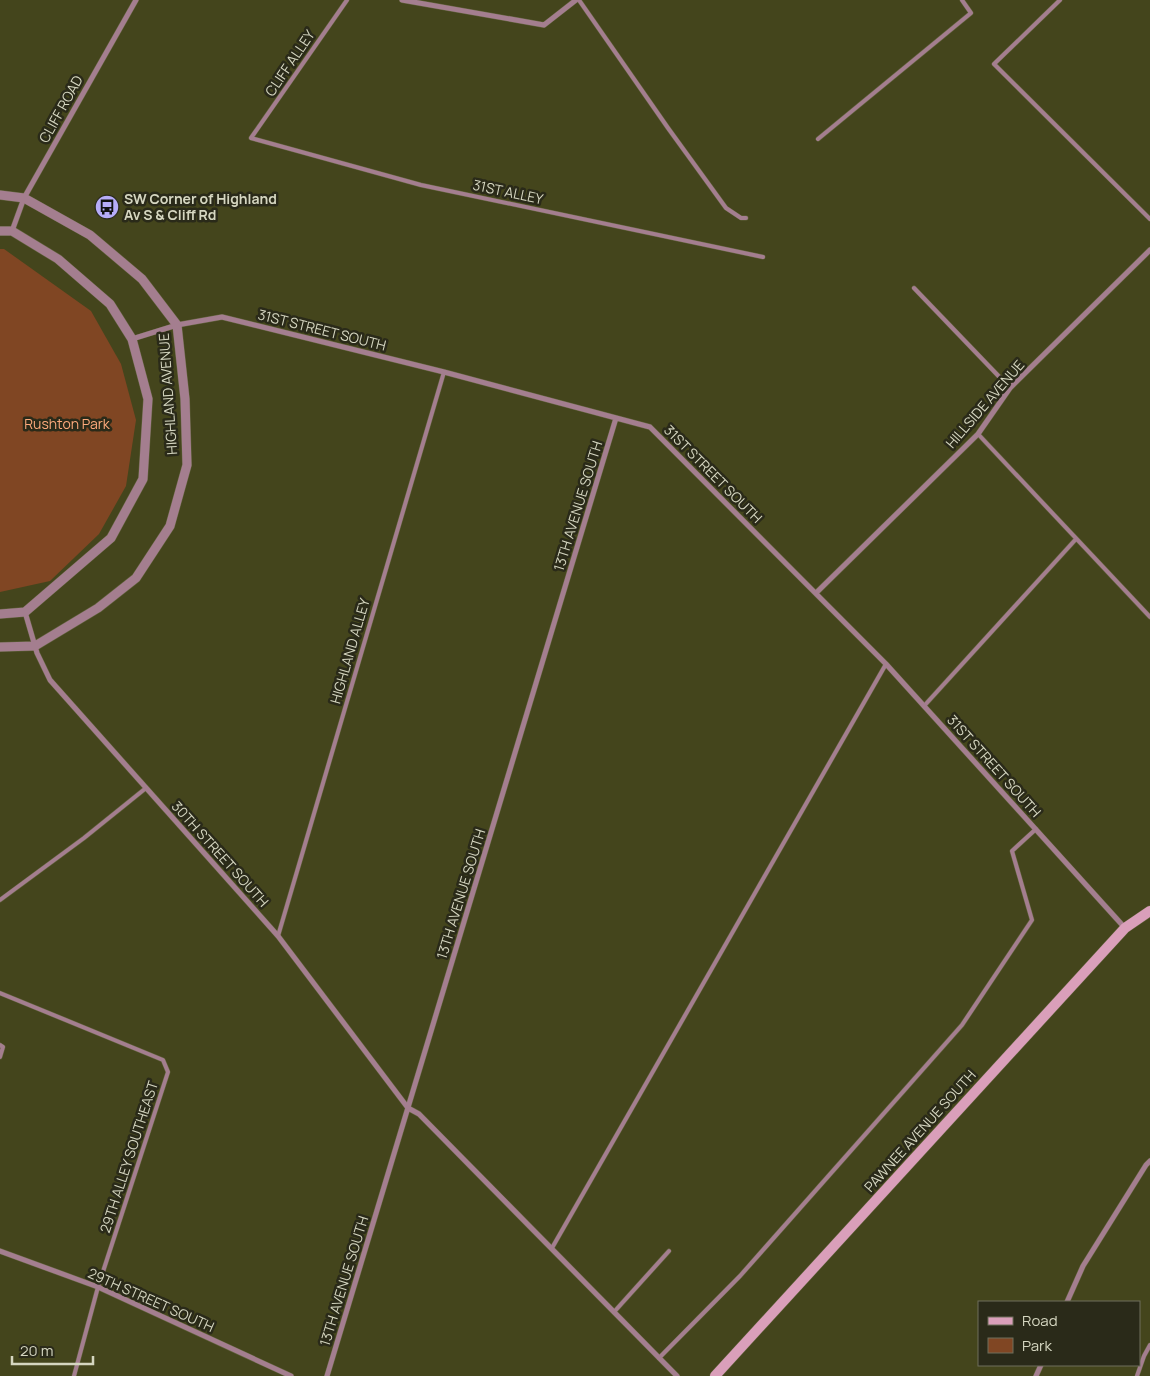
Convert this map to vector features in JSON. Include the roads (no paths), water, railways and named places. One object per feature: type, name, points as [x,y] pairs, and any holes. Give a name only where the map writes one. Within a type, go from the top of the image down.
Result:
[{"type":"main road","name":"PAWNEE AVENUE SOUTH","points":[[715,1376],[1125,928],[1150,910]]},
{"type":"street","name":"CLIFF ROAD","points":[[12,231],[24,198],[136,0]]},
{"type":"street","points":[[402,0],[544,25],[577,0]]},
{"type":"street","name":"HIGHLAND AVENUE","points":[[0,195],[24,198],[90,235],[142,279],[177,326],[185,399],[187,465],[170,526],[136,578],[98,608],[35,646],[0,647]]},
{"type":"street","points":[[0,231],[12,231]]},
{"type":"street","name":"HIGHLAND AVENUE","points":[[12,231],[58,259],[110,304],[132,339],[148,399],[143,479],[111,538],[25,612]]},
{"type":"street","name":"HILLSIDE AVENUE","points":[[816,593],[978,434],[1010,388],[1150,250]]},
{"type":"street","name":"31ST STREET SOUTH","points":[[132,339],[177,326],[222,317],[650,426],[886,664],[1125,928]]},
{"type":"street","name":"13TH AVENUE SOUTH","points":[[327,1376],[616,418]]},
{"type":"street","points":[[0,614],[25,612]]},
{"type":"street","name":"30TH STREET SOUTH","points":[[25,612],[37,653],[50,680],[278,936],[408,1108],[419,1114],[677,1376]]},
{"type":"street","points":[[1067,1301],[1083,1266],[1150,1161]]},
{"type":"street","name":"29TH STREET SOUTH","points":[[0,1250],[98,1287],[291,1376]]},
{"type":"lane","name":"CLIFF ALLEY","points":[[251,138],[347,0]]},
{"type":"lane","points":[[577,0],[726,208],[741,218],[746,218]]},
{"type":"lane","points":[[818,139],[971,13],[962,0]]},
{"type":"lane","points":[[1060,0],[994,64],[1150,219]]},
{"type":"lane","name":"31ST ALLEY","points":[[251,138],[421,185],[763,257]]},
{"type":"lane","points":[[914,288],[1010,388]]},
{"type":"lane","name":"HIGHLAND ALLEY","points":[[278,936],[444,372]]},
{"type":"lane","points":[[978,434],[1150,616]]},
{"type":"lane","points":[[924,706],[1076,539]]},
{"type":"lane","points":[[552,1248],[886,664]]},
{"type":"lane","points":[[0,900],[84,838],[146,788]]},
{"type":"lane","points":[[659,1358],[740,1276],[962,1024],[1032,920],[1012,851],[1036,829]]},
{"type":"lane","name":"29TH ALLEY SOUTHEAST","points":[[0,993],[163,1060],[168,1072],[98,1287],[74,1376]]},
{"type":"lane","points":[[0,1045],[3,1047],[0,1057]]},
{"type":"lane","points":[[614,1312],[669,1251]]},
{"type":"lane","points":[[1137,1376],[1150,1345]]},
{"type":"place","name":"SW Corner of Highland Av S & Cliff Rd","points":[[107,207]]},
{"type":"park label","name":"Rushton Park","points":[[67,424]]}]
